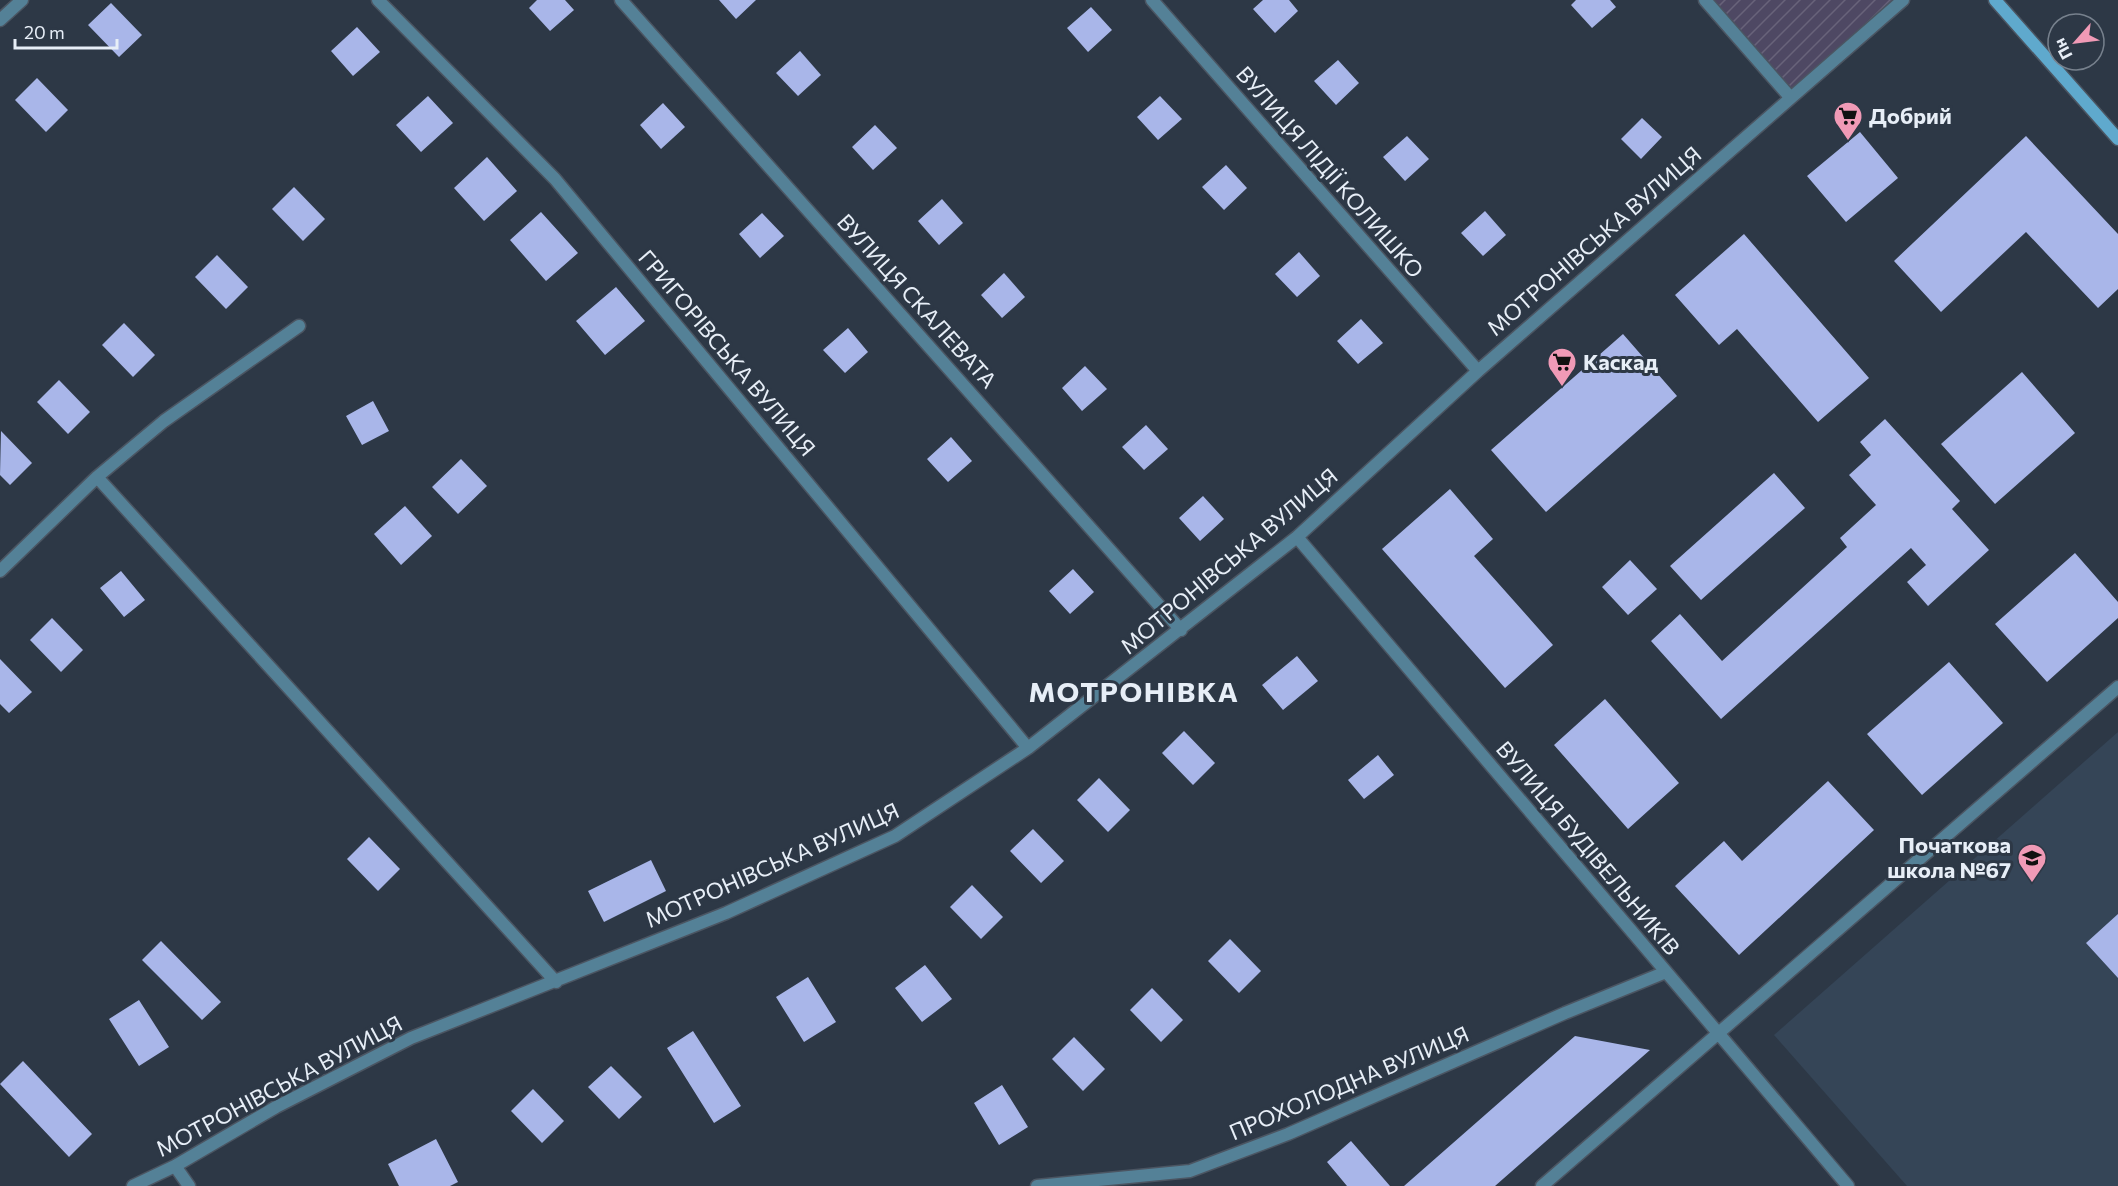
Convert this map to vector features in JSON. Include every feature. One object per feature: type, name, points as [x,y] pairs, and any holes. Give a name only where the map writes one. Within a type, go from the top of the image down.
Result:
[{"type":"street","points":[[0,20],[22,0]]},
{"type":"street","name":"ГРИГОРІВСЬКА ВУЛИЦЯ","points":[[378,0],[555,179],[1028,748]]},
{"type":"street","name":"ВУЛИЦЯ СКАЛЕВАТА","points":[[621,0],[1181,630]]},
{"type":"street","name":"ВУЛИЦЯ ЛІДІЇ КОЛИШКО","points":[[1152,0],[1478,371]]},
{"type":"street","points":[[1705,0],[1790,96]]},
{"type":"street","name":"МОТРОНІВСЬКА ВУЛИЦЯ","points":[[133,1186],[175,1166],[276,1107],[411,1038],[556,982],[726,912],[895,836],[1028,748],[1297,537],[1478,371],[1790,96],[1903,0]]},
{"type":"street","points":[[1995,0],[2118,139]]},
{"type":"street","points":[[0,571],[97,477],[164,421],[299,326]]},
{"type":"street","points":[[97,477],[556,982]]},
{"type":"street","name":"ВУЛИЦЯ БУДІВЕЛЬНИКІВ","points":[[1297,537],[1848,1186]]},
{"type":"street","points":[[1542,1186],[1720,1035],[2118,687]]},
{"type":"street","name":"ПРОХОЛОДНА ВУЛИЦЯ","points":[[1037,1186],[1190,1171],[1288,1134],[1565,1013],[1666,972]]},
{"type":"street","points":[[175,1166],[189,1186]]},
{"type":"shaded area","points":[[1705,0],[1903,0],[1790,97]]},
{"type":"shaded area","name":"Початкова школа №67","points":[[2118,732],[2118,1186],[1907,1186],[1774,1035]]},
{"type":"building","points":[[537,0],[565,0],[574,10],[550,31],[529,8]]},
{"type":"building","points":[[719,0],[756,0],[736,19]]},
{"type":"building","points":[[1263,0],[1289,0],[1298,11],[1275,33],[1253,9]]},
{"type":"building","points":[[1576,0],[1610,0],[1616,7],[1592,28],[1571,5]]},
{"type":"building","points":[[111,3],[142,35],[119,57],[88,25]]},
{"type":"building","points":[[1091,7],[1112,30],[1088,52],[1067,28]]},
{"type":"building","points":[[357,27],[380,52],[353,76],[331,51]]},
{"type":"building","points":[[800,51],[821,75],[798,96],[776,73]]},
{"type":"building","points":[[1338,60],[1359,83],[1336,105],[1314,81]]},
{"type":"building","points":[[37,78],[68,110],[46,132],[15,100]]},
{"type":"building","points":[[428,96],[453,123],[421,152],[396,125]]},
{"type":"building","points":[[1160,96],[1182,119],[1158,140],[1137,117]]},
{"type":"building","points":[[663,103],[685,127],[661,149],[640,125]]},
{"type":"building","points":[[1642,118],[1662,137],[1641,159],[1621,139]]},
{"type":"building","points":[[875,125],[897,148],[873,170],[852,147]]},
{"type":"building","points":[[1860,132],[1898,178],[1846,222],[1807,176]]},
{"type":"building","points":[[1407,136],[1429,159],[1405,181],[1383,157]]},
{"type":"building","points":[[2026,136],[2118,234],[2118,289],[2098,308],[2026,232],[1941,312],[1894,261]]},
{"type":"building","points":[[487,157],[517,191],[484,221],[454,188]]},
{"type":"building","points":[[1226,165],[1247,188],[1224,210],[1202,187]]},
{"type":"building","points":[[294,187],[325,219],[303,241],[272,209]]},
{"type":"building","points":[[942,199],[963,223],[939,245],[918,221]]},
{"type":"building","points":[[1485,211],[1506,235],[1483,256],[1461,233]]},
{"type":"building","points":[[541,212],[578,253],[546,281],[510,240]]},
{"type":"building","points":[[762,213],[784,236],[760,258],[739,234]]},
{"type":"building","points":[[1744,234],[1869,378],[1818,422],[1737,329],[1719,345],[1675,295]]},
{"type":"building","points":[[1299,252],[1320,276],[1297,297],[1275,274]]},
{"type":"building","points":[[217,255],[248,287],[226,309],[195,277]]},
{"type":"building","points":[[1004,273],[1025,297],[1002,318],[981,295]]},
{"type":"building","points":[[616,287],[645,321],[605,355],[576,321]]},
{"type":"building","points":[[1361,319],[1383,343],[1358,364],[1337,341]]},
{"type":"building","points":[[124,323],[155,355],[133,377],[102,345]]},
{"type":"building","points":[[848,328],[868,352],[845,373],[823,350]]},
{"type":"building","points":[[1623,334],[1677,396],[1546,512],[1491,450]]},
{"type":"building","points":[[1085,366],[1107,389],[1082,411],[1062,388]]},
{"type":"building","points":[[2022,372],[2075,433],[1995,504],[1941,444]]},
{"type":"building","points":[[59,380],[90,412],[68,434],[37,402]]},
{"type":"building","points":[[373,401],[389,431],[362,445],[346,416]]},
{"type":"building","points":[[1885,419],[1960,501],[1952,509],[1989,550],[1928,606],[1907,582],[1926,565],[1911,548],[1721,719],[1651,641],[1680,614],[1722,661],[1847,547],[1840,538],[1876,505],[1849,475],[1871,455],[1860,442]]},
{"type":"building","points":[[1146,425],[1168,449],[1144,470],[1122,447]]},
{"type":"building","points":[[1,431],[32,463],[10,485],[0,475]]},
{"type":"building","points":[[951,437],[972,461],[948,482],[927,459]]},
{"type":"building","points":[[461,459],[487,486],[458,514],[432,487]]},
{"type":"building","points":[[1774,473],[1805,508],[1701,600],[1670,566]]},
{"type":"building","points":[[1450,489],[1493,539],[1474,556],[1553,645],[1505,688],[1382,549]]},
{"type":"building","points":[[1203,496],[1224,519],[1200,541],[1179,518]]},
{"type":"building","points":[[405,506],[432,536],[401,565],[374,534]]},
{"type":"building","points":[[2075,553],[2118,602],[2118,618],[2047,682],[1995,624]]},
{"type":"building","points":[[1630,560],[1657,589],[1628,615],[1602,587]]},
{"type":"building","points":[[1073,569],[1094,592],[1070,614],[1049,591]]},
{"type":"building","points":[[121,571],[145,600],[124,617],[100,588]]},
{"type":"building","points":[[52,618],[83,650],[61,672],[30,640]]},
{"type":"building","points":[[1297,656],[1318,681],[1283,710],[1262,685]]},
{"type":"building","points":[[0,659],[32,692],[9,713],[0,704]]},
{"type":"building","points":[[1949,662],[2003,723],[1922,795],[1867,734]]},
{"type":"building","points":[[1605,699],[1679,783],[1628,829],[1554,745]]},
{"type":"building","points":[[1184,731],[1215,763],[1193,785],[1162,753]]},
{"type":"building","points":[[1378,755],[1394,775],[1364,799],[1348,780]]},
{"type":"building","points":[[1099,778],[1130,810],[1108,832],[1077,800]]},
{"type":"building","points":[[1828,781],[1874,830],[1739,955],[1675,886],[1724,841],[1742,861]]},
{"type":"building","points":[[1033,829],[1064,861],[1041,883],[1010,851]]},
{"type":"building","points":[[369,837],[400,869],[378,891],[347,859]]},
{"type":"building","points":[[651,860],[666,891],[604,922],[588,891]]},
{"type":"building","points":[[972,885],[1003,917],[981,939],[950,907]]},
{"type":"building","points":[[2118,914],[2118,978],[2086,943]]},
{"type":"building","points":[[1230,939],[1261,971],[1239,993],[1208,961]]},
{"type":"building","points":[[161,941],[221,1002],[202,1020],[142,960]]},
{"type":"building","points":[[925,965],[952,999],[922,1022],[895,988]]},
{"type":"building","points":[[808,977],[836,1022],[804,1042],[776,997]]},
{"type":"building","points":[[1152,988],[1183,1020],[1161,1042],[1130,1010]]},
{"type":"building","points":[[139,1000],[169,1047],[139,1066],[109,1019]]},
{"type":"building","points":[[693,1031],[741,1106],[714,1123],[667,1048]]},
{"type":"building","points":[[1575,1036],[1650,1050],[1495,1186],[1404,1186]]},
{"type":"building","points":[[1074,1037],[1105,1069],[1083,1091],[1052,1059]]},
{"type":"building","points":[[23,1061],[92,1134],[69,1157],[0,1084]]},
{"type":"building","points":[[611,1066],[642,1097],[619,1119],[588,1087]]},
{"type":"building","points":[[1002,1085],[1028,1127],[999,1145],[974,1103]]},
{"type":"building","points":[[533,1089],[564,1121],[542,1143],[511,1111]]},
{"type":"building","points":[[436,1139],[458,1182],[450,1186],[399,1186],[388,1164]]},
{"type":"building","points":[[1351,1141],[1390,1186],[1347,1186],[1327,1162]]},
{"type":"place","name":"Добрий","points":[[1848,142]]},
{"type":"place","name":"Каскад","points":[[1562,388]]},
{"type":"place","name":"Початкова школа №67","points":[[2032,884]]},
{"type":"district","name":"МОТРОНІВКА","points":[[1134,692]]}]
